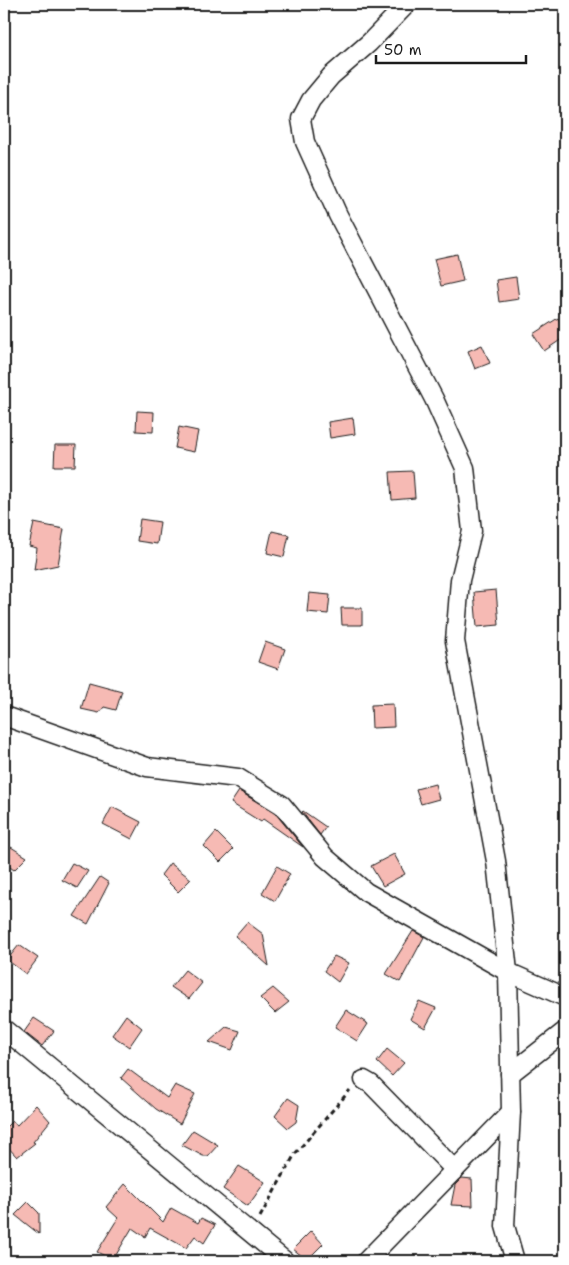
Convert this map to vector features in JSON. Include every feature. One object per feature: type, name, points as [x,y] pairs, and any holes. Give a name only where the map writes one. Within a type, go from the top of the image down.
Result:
[{"type":"street","points":[[407,4],[369,43],[331,76],[311,100],[301,120],[305,142],[338,215],[434,399],[465,468],[472,531],[460,580],[455,641],[496,861],[508,972],[510,1112],[505,1226],[516,1261]]},
{"type":"street","points":[[4,716],[147,768],[238,778],[282,805],[325,856],[366,892],[508,972],[565,997]]},
{"type":"street","points":[[4,1028],[285,1261]]},
{"type":"street","points":[[510,1074],[565,1031]]},
{"type":"street","points":[[364,1080],[371,1084],[455,1170]]},
{"type":"street","points":[[366,1261],[510,1112]]},
{"type":"path","points":[[251,1233],[295,1154],[358,1081],[364,1080]]},
{"type":"building","points":[[457,254],[463,281],[441,286],[434,259]]},
{"type":"building","points":[[516,277],[519,299],[499,302],[496,280]]},
{"type":"building","points":[[558,318],[565,330],[565,337],[544,351],[533,334]]},
{"type":"building","points":[[482,345],[490,363],[475,369],[468,351]]},
{"type":"building","points":[[137,411],[154,412],[153,432],[136,431]]},
{"type":"building","points":[[353,418],[355,434],[330,438],[328,422]]},
{"type":"building","points":[[179,427],[198,431],[194,452],[175,448]]},
{"type":"building","points":[[55,445],[76,445],[75,466],[54,466]]},
{"type":"building","points":[[413,471],[415,498],[392,500],[390,472]]},
{"type":"building","points":[[140,519],[160,522],[157,544],[137,541]]},
{"type":"building","points":[[34,523],[64,529],[58,565],[34,570],[37,548],[29,546]]},
{"type":"building","points":[[272,531],[289,535],[284,557],[267,553]]},
{"type":"building","points":[[496,590],[499,625],[477,627],[474,592]]},
{"type":"building","points":[[309,593],[330,595],[328,614],[307,612]]},
{"type":"building","points":[[341,608],[362,608],[362,625],[342,625]]},
{"type":"building","points":[[265,642],[285,649],[278,669],[258,662]]},
{"type":"building","points":[[89,682],[122,691],[116,710],[104,707],[99,713],[81,709]]},
{"type":"building","points":[[393,704],[394,727],[372,728],[371,705]]},
{"type":"building","points":[[435,784],[439,799],[421,804],[416,789]]},
{"type":"building","points":[[239,791],[275,813],[303,847],[263,819],[261,822],[231,803]]},
{"type":"building","points":[[112,807],[141,822],[132,839],[103,824]]},
{"type":"building","points":[[302,812],[326,827],[320,835]]},
{"type":"building","points":[[216,832],[233,849],[220,862],[204,846]]},
{"type":"building","points":[[11,847],[27,857],[14,870],[4,863],[4,855]]},
{"type":"building","points":[[394,854],[405,874],[383,886],[371,866]]},
{"type":"building","points":[[72,863],[88,871],[77,888],[62,880]]},
{"type":"building","points":[[170,863],[191,879],[178,892],[161,875]]},
{"type":"building","points":[[277,866],[290,874],[275,901],[262,893]]},
{"type":"building","points":[[100,877],[109,883],[88,924],[74,916]]},
{"type":"building","points":[[247,922],[263,934],[269,966],[235,936]]},
{"type":"building","points":[[413,931],[424,937],[400,982],[386,974]]},
{"type":"building","points":[[19,945],[38,958],[26,974],[7,960]]},
{"type":"building","points":[[334,956],[349,963],[338,982],[324,971]]},
{"type":"building","points":[[185,970],[202,983],[189,999],[171,987]]},
{"type":"building","points":[[273,988],[289,1002],[275,1013],[260,998]]},
{"type":"building","points":[[419,1001],[436,1008],[425,1028],[410,1019]]},
{"type":"building","points":[[346,1010],[368,1024],[357,1041],[335,1027]]},
{"type":"building","points":[[126,1015],[142,1028],[129,1047],[112,1035]]},
{"type":"building","points":[[34,1018],[54,1031],[42,1046],[24,1032]]},
{"type":"building","points":[[226,1027],[240,1031],[232,1050],[209,1042]]},
{"type":"building","points":[[387,1049],[404,1063],[392,1076],[377,1062]]},
{"type":"building","points":[[128,1069],[167,1098],[175,1085],[195,1094],[180,1124],[156,1109],[121,1078]]},
{"type":"building","points":[[288,1098],[299,1105],[296,1122],[288,1128],[275,1116]]},
{"type":"building","points":[[36,1105],[50,1121],[33,1142],[35,1143],[17,1157],[4,1143],[4,1129],[12,1121],[17,1125]]},
{"type":"building","points":[[193,1130],[218,1145],[208,1156],[203,1156],[182,1145]]},
{"type":"building","points":[[239,1166],[265,1182],[248,1206],[223,1189]]},
{"type":"building","points":[[462,1178],[472,1179],[473,1206],[451,1205],[455,1185]]},
{"type":"building","points":[[125,1184],[163,1222],[171,1208],[198,1223],[201,1218],[215,1225],[204,1243],[195,1236],[186,1248],[150,1228],[145,1237],[132,1228],[113,1260],[97,1252],[118,1218],[106,1207]]},
{"type":"building","points":[[28,1202],[39,1213],[39,1234],[15,1215]]},
{"type":"building","points":[[311,1231],[323,1244],[307,1260],[293,1249]]}]
